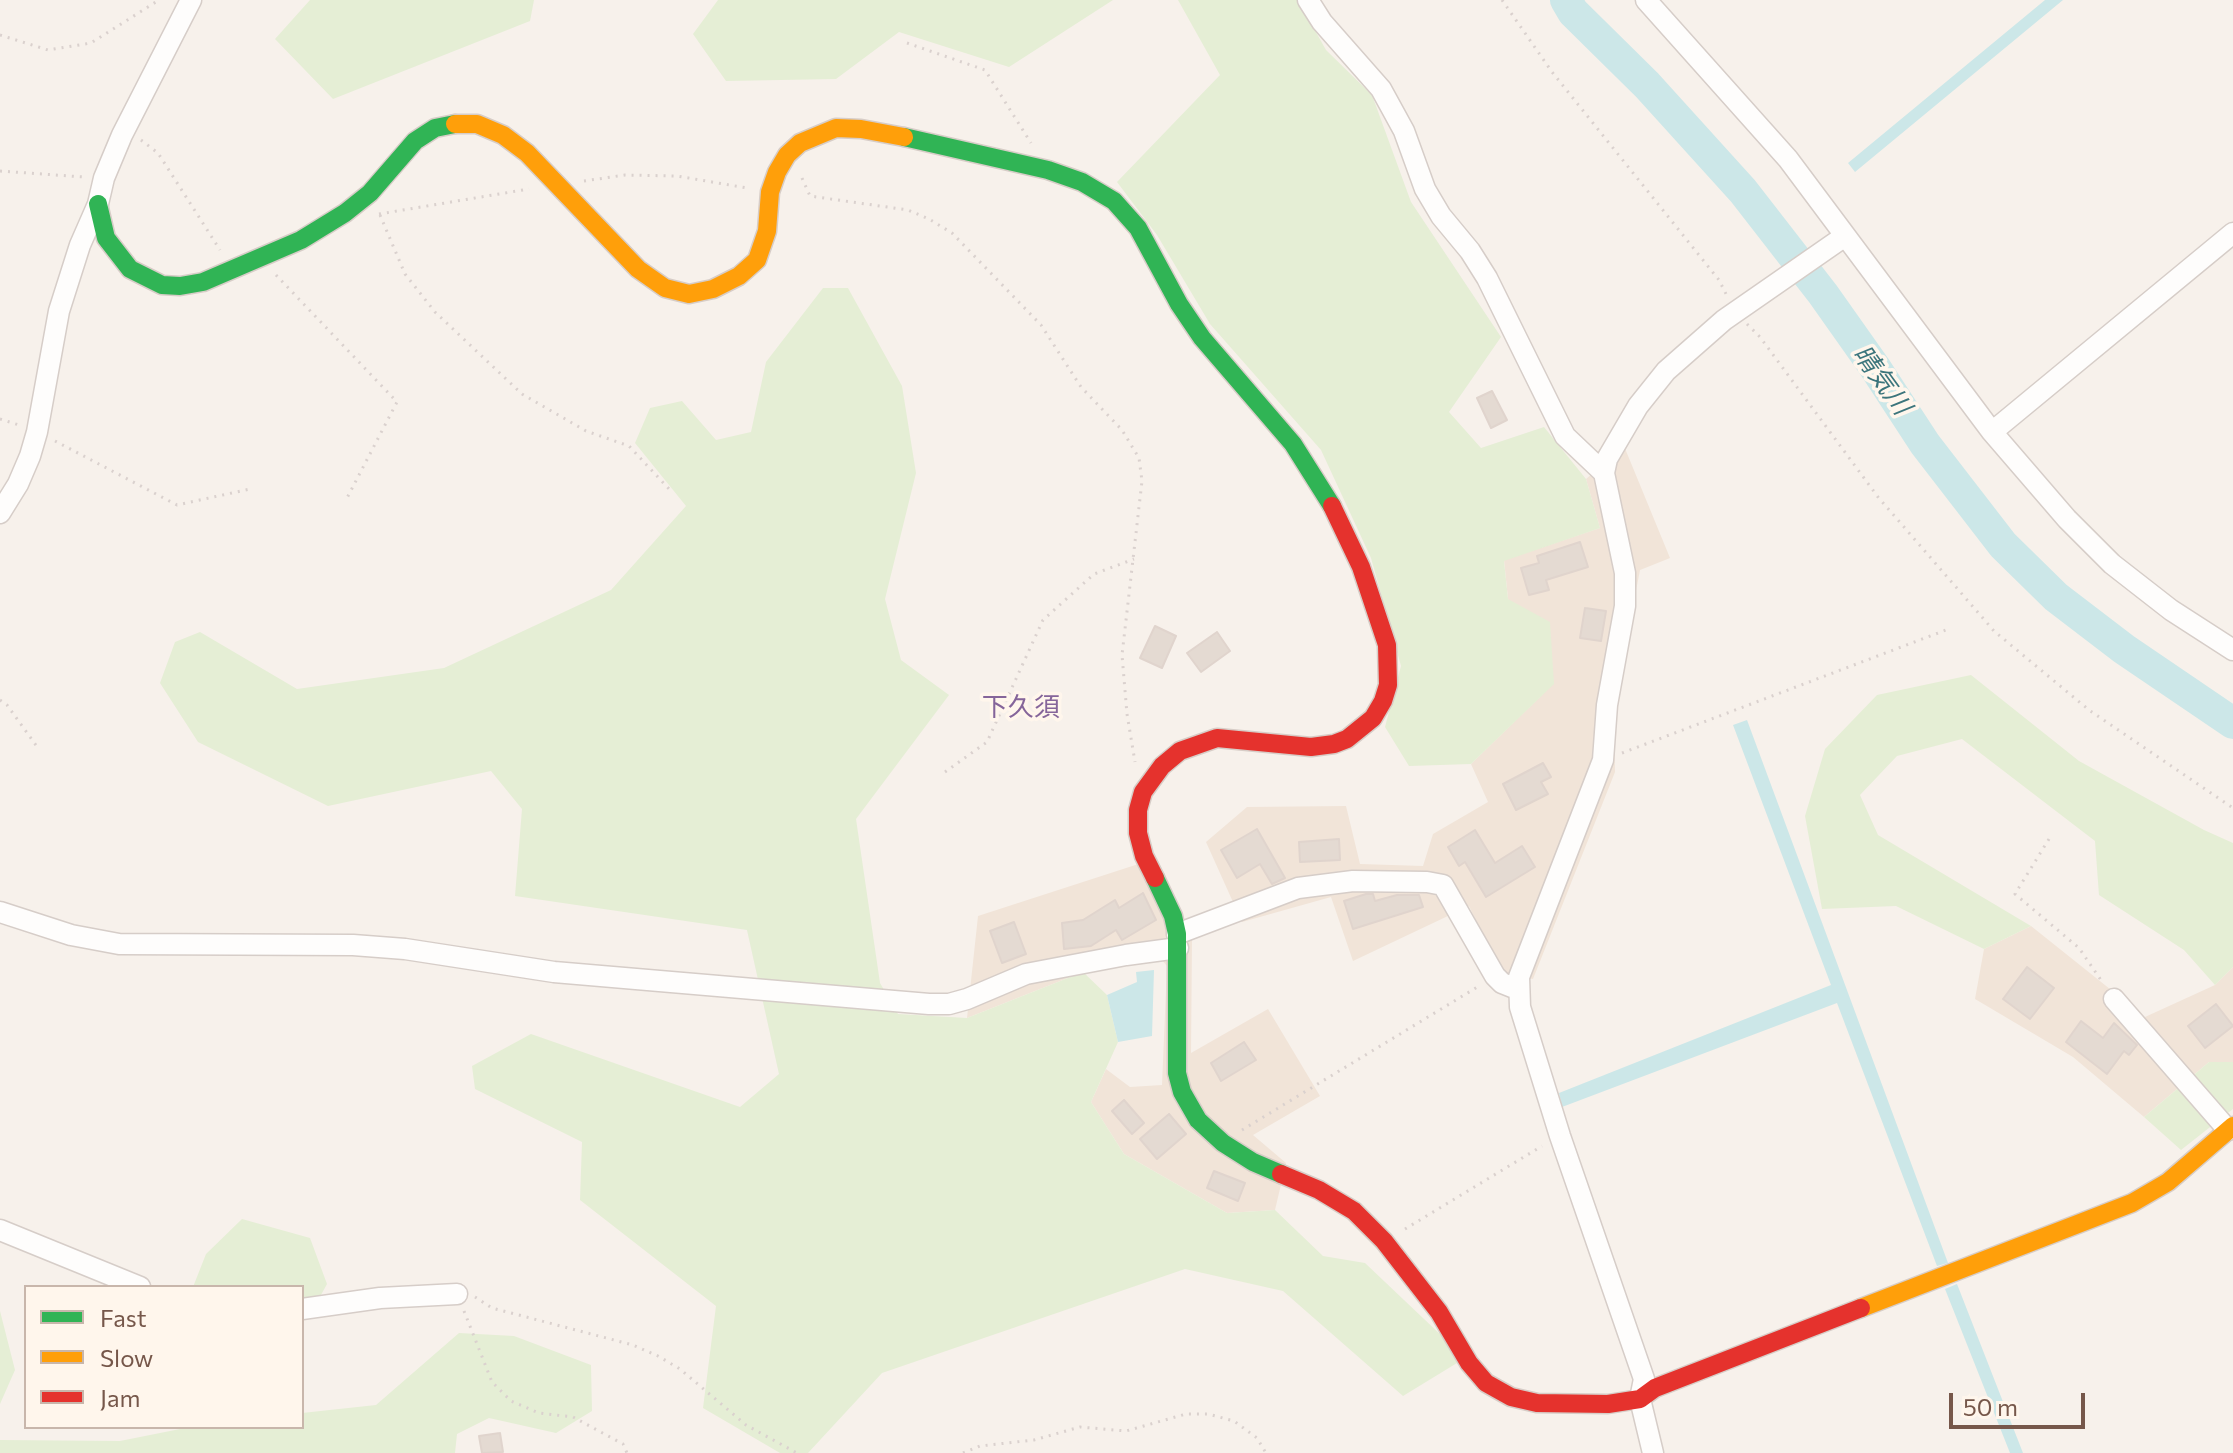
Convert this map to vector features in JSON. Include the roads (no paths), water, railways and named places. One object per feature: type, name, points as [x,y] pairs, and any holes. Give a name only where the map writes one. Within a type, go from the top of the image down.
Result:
[{"type":"street","points":[[0,513],[18,484],[37,432],[59,311],[80,245],[98,204],[104,178],[122,135],[191,0]]},
{"type":"street","points":[[1308,0],[1322,22],[1381,89],[1404,131],[1425,189],[1487,278],[1565,436],[1604,473]]},
{"type":"street","points":[[1646,0],[1788,159],[1992,432],[2067,519],[2112,564],[2171,610],[2233,650]]},
{"type":"street","points":[[98,204],[106,238],[130,269],[162,285],[203,282],[301,240],[345,213],[370,193],[415,141],[435,128],[477,124],[503,135],[527,153],[638,269],[665,288],[689,294],[713,289],[739,276],[757,260],[767,231],[770,192],[787,155],[800,143],[836,128],[861,129],[950,146],[1048,170],[1082,182],[1114,201],[1138,228],[1179,304],[1202,338],[1293,444],[1329,499],[1361,567],[1387,645],[1388,685],[1383,701],[1373,718],[1347,739],[1311,747],[1217,738],[1206,740],[1180,751],[1162,766],[1143,792],[1138,810],[1138,833],[1144,856],[1173,916],[1178,941],[1177,1073],[1182,1092],[1198,1120],[1223,1143],[1253,1162],[1319,1190],[1354,1211],[1384,1241],[1439,1312],[1469,1363],[1486,1383],[1511,1397],[1537,1403],[1608,1404],[1640,1399],[1655,1388],[2132,1203],[2168,1182],[2231,1128],[2114,999]]},
{"type":"street","points":[[1992,432],[2233,233]]},
{"type":"street","points":[[1653,1453],[1640,1399],[1644,1379],[1560,1136],[1517,989],[1603,760],[1607,705],[1625,606],[1625,573],[1604,473],[1607,459],[1638,406],[1666,371],[1724,320],[1845,236]]},
{"type":"street","points":[[0,912],[71,935],[119,944],[353,945],[405,949],[554,972],[949,1004],[1026,974],[1126,955],[1178,941],[1298,888],[1353,881],[1427,882],[1443,885],[1495,976],[1502,983],[1517,989]]},
{"type":"street","points":[[0,1230],[135,1285]]},
{"type":"street","points":[[304,1309],[380,1298],[457,1294]]},
{"type":"water","points":[[2045,0],[2063,0],[1855,172],[1848,163]]},
{"type":"water","points":[[1747,720],[1948,1263],[1937,1266],[1837,1003],[1562,1107],[1559,1093],[1831,985],[1733,725]]},
{"type":"water","points":[[1154,970],[1152,1036],[1118,1042],[1107,995],[1137,982],[1136,972]]},
{"type":"water","points":[[1957,1284],[2023,1453],[2010,1453],[1945,1289]]},
{"type":"waterway","name":"晴気川","points":[[1566,0],[1573,12],[1647,85],[1743,191],[1823,294],[1925,444],[2003,545],[2056,597],[2124,649],[2233,723]]},
{"type":"district","name":"下久須","points":[[1021,707]]}]
